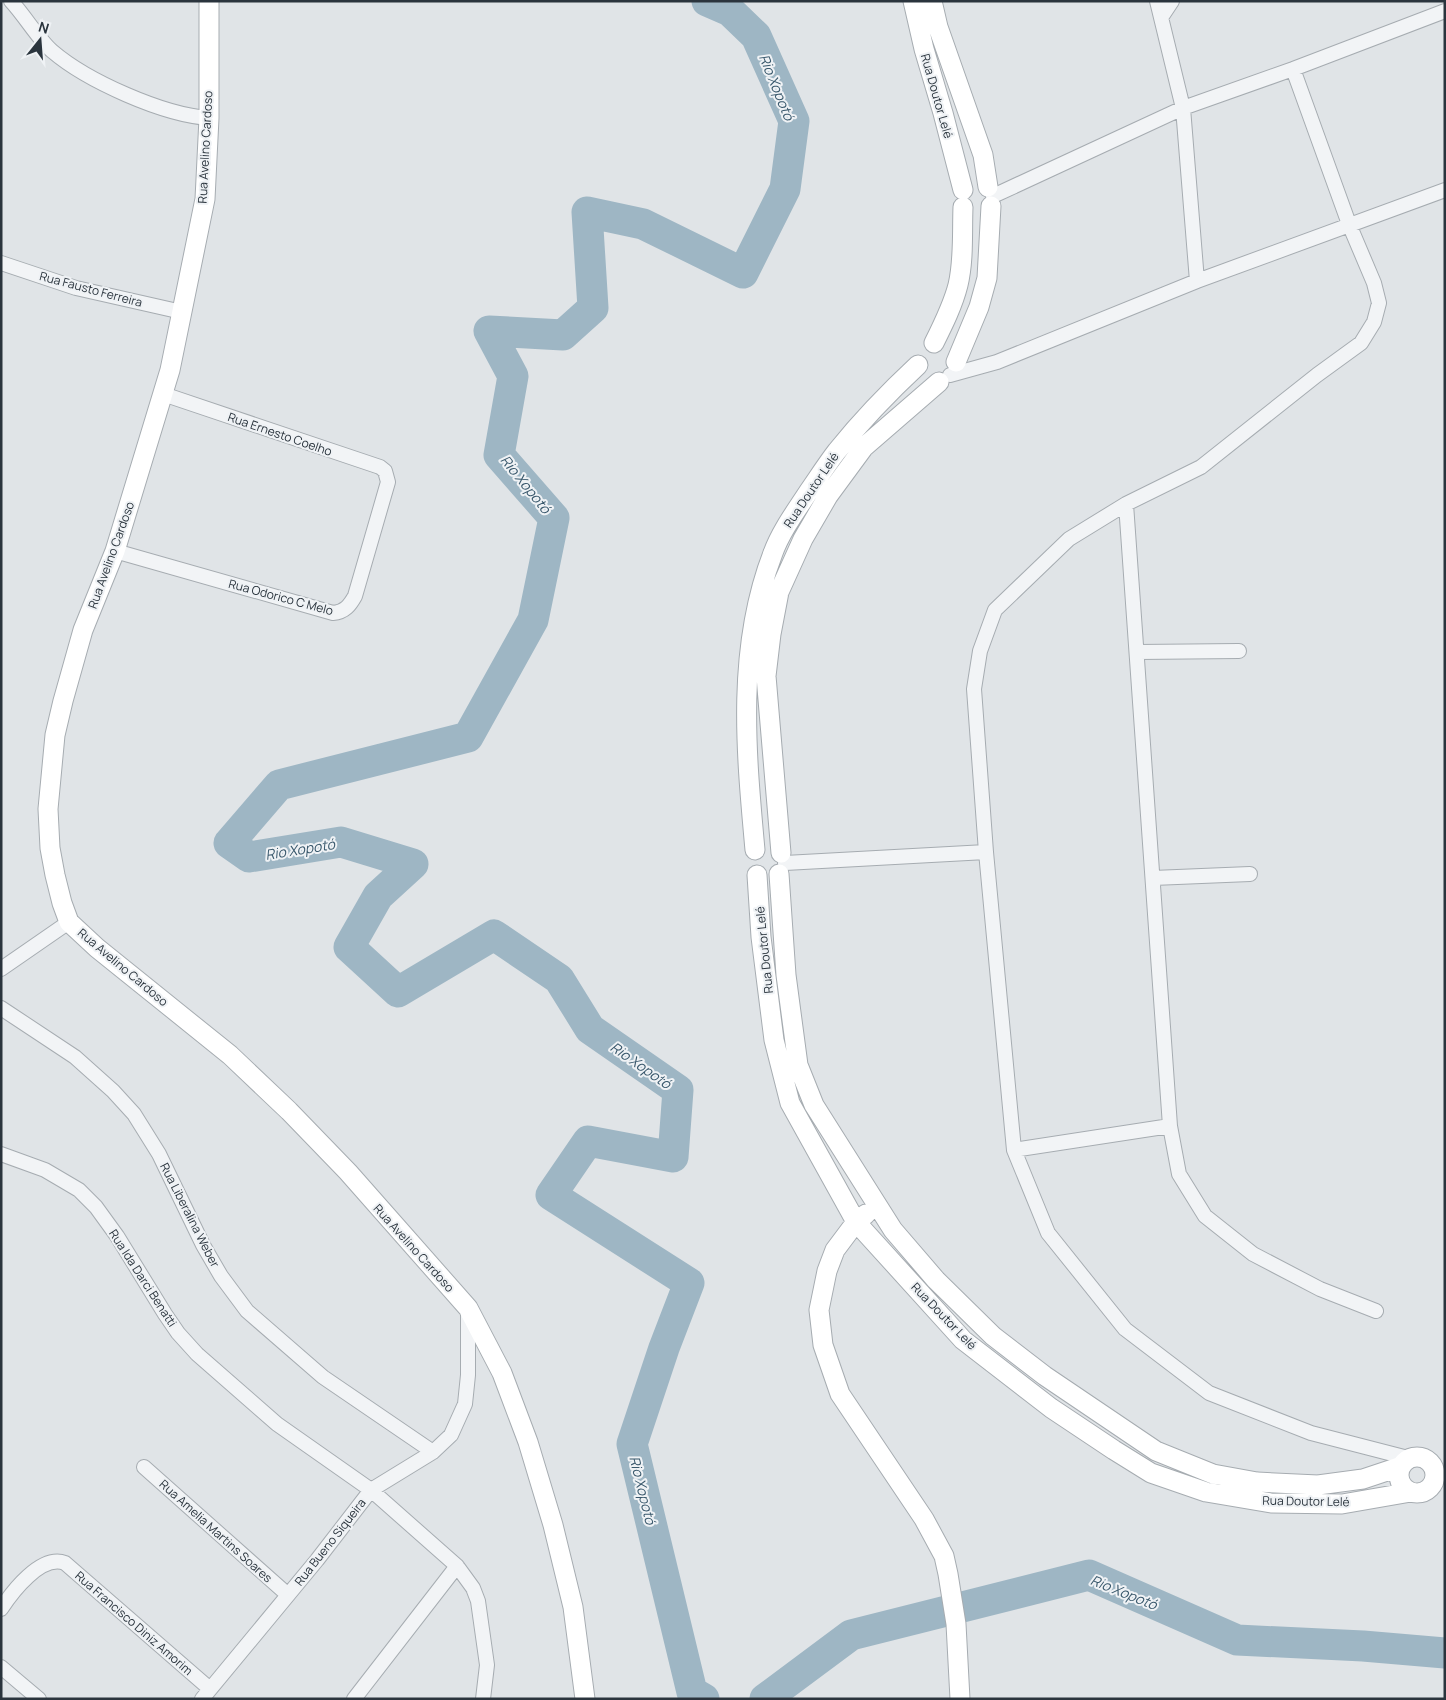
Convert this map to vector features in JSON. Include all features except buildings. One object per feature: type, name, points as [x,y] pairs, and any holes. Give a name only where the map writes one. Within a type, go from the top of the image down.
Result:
[{"type":"street","points":[[11,1],[52,51],[76,68],[118,91],[144,102],[194,117],[208,118]]},
{"type":"street","name":"Rua Avelino Cardoso","points":[[209,1],[208,118],[204,199],[164,394],[115,550],[84,630],[63,700],[55,735],[48,809],[48,829],[55,875],[69,922],[97,948],[230,1055],[289,1111],[348,1172],[468,1308],[502,1373],[531,1452],[553,1525],[572,1607],[585,1699]]},
{"type":"street","name":"Rua Doutor Lelé","points":[[913,1],[924,49],[943,113],[963,199],[962,256],[958,285],[946,318],[934,343]]},
{"type":"street","name":"Rua Doutor Lelé","points":[[932,1],[938,27],[983,155],[990,196],[987,278],[979,306],[948,373],[864,447],[828,496],[803,539],[779,592],[766,676],[781,863],[786,975],[798,1065],[814,1105],[876,1205],[893,1230],[936,1280],[993,1336],[1045,1376],[1156,1451],[1213,1474],[1257,1482],[1318,1485],[1363,1479],[1404,1463]]},
{"type":"street","points":[[1157,1],[1182,108],[1197,282]]},
{"type":"street","points":[[1162,16],[1172,1]]},
{"type":"street","points":[[990,196],[983,184],[972,183],[963,199],[972,214],[984,213],[990,196],[1182,108],[1294,69],[1445,10]]},
{"type":"street","points":[[1294,69],[1349,224],[1374,283],[1379,303],[1374,322],[1360,343],[1317,374],[1201,467],[1126,504],[1069,539],[995,610],[980,651],[974,689],[986,852],[1014,1150],[1048,1233],[1125,1329],[1209,1393],[1310,1433],[1404,1463],[1421,1457],[1436,1457],[1435,1478],[1439,1483]]},
{"type":"street","points":[[948,373],[954,356],[951,350],[946,346],[934,343],[922,351],[918,364],[920,372],[931,381],[948,373],[996,362],[1197,282],[1349,224],[1445,190]]},
{"type":"street","name":"Rua Fausto Ferreira","points":[[1,262],[76,288],[182,312]]},
{"type":"street","name":"Rua Doutor Lelé","points":[[755,850],[748,773],[747,698],[750,648],[757,604],[773,553],[790,518],[837,451],[881,400],[918,364]]},
{"type":"street","name":"Rua Ernesto Coelho","points":[[164,394],[380,467],[386,471],[388,482]]},
{"type":"street","name":"Rua Odorico C Melo","points":[[115,550],[326,611],[340,612],[351,603],[355,596],[388,482]]},
{"type":"street","points":[[1126,504],[1138,652],[1170,1126],[1179,1174],[1205,1216],[1253,1254],[1320,1289],[1376,1311]]},
{"type":"street","points":[[1138,652],[1239,651]]},
{"type":"street","points":[[781,863],[771,846],[765,846],[755,850],[750,864],[757,875],[768,878],[781,863],[986,852]]},
{"type":"street","points":[[1153,878],[1250,874]]},
{"type":"street","name":"Rua Doutor Lelé","points":[[757,875],[761,937],[774,1040],[790,1103],[856,1222],[963,1340],[1051,1408],[1114,1450],[1151,1473],[1206,1492],[1271,1503],[1342,1504],[1411,1492],[1423,1492],[1439,1483]]},
{"type":"street","points":[[1,969],[69,922]]},
{"type":"street","name":"Rua Liberalina Weber","points":[[1,1008],[75,1057],[113,1090],[134,1114],[159,1154],[203,1245],[247,1311],[323,1377],[434,1452]]},
{"type":"street","points":[[1014,1150],[1170,1126]]},
{"type":"street","name":"Rua Ida Darci Benatti","points":[[1,1154],[45,1170],[79,1190],[96,1207],[117,1236],[165,1314],[178,1333],[197,1354],[277,1424],[371,1490],[458,1566],[473,1588],[478,1601],[487,1665],[484,1699]]},
{"type":"street","points":[[876,1205],[856,1222],[835,1250],[827,1271],[819,1310],[823,1345],[840,1394],[924,1519],[944,1556],[956,1624],[960,1699]]},
{"type":"street","points":[[835,1250],[872,1240],[893,1230]]},
{"type":"street","name":"Rua Bueno Siqueira","points":[[206,1694],[371,1490],[434,1452],[451,1435],[465,1404],[468,1375],[468,1308]]},
{"type":"street","points":[[1404,1463],[1398,1480],[1405,1489],[1411,1492]]},
{"type":"street","name":"Rua Amelia Martins Soares","points":[[144,1467],[288,1595]]},
{"type":"street","name":"Rua Francisco Diniz Amorim","points":[[1,1609],[28,1576],[44,1565],[60,1561],[69,1566],[206,1694]]},
{"type":"street","points":[[354,1699],[458,1566]]},
{"type":"street","points":[[1,1667],[39,1699]]},
{"type":"waterway","name":"Rio Xopotó","points":[[704,1699],[692,1692],[632,1444],[664,1348],[689,1283],[551,1195],[588,1141],[673,1157],[678,1090],[590,1029],[559,979],[494,935],[398,992],[349,947],[378,896],[413,864],[341,842],[249,857],[229,843],[279,785],[468,737],[533,620],[554,518],[499,455],[513,376],[489,331],[563,335],[593,308],[587,212],[643,224],[743,273],[785,189],[794,121],[756,36],[730,11],[707,1]]},
{"type":"waterway","name":"Rio Xopotó","points":[[765,1699],[851,1635],[1089,1575],[1237,1640],[1363,1646],[1445,1653]]}]
